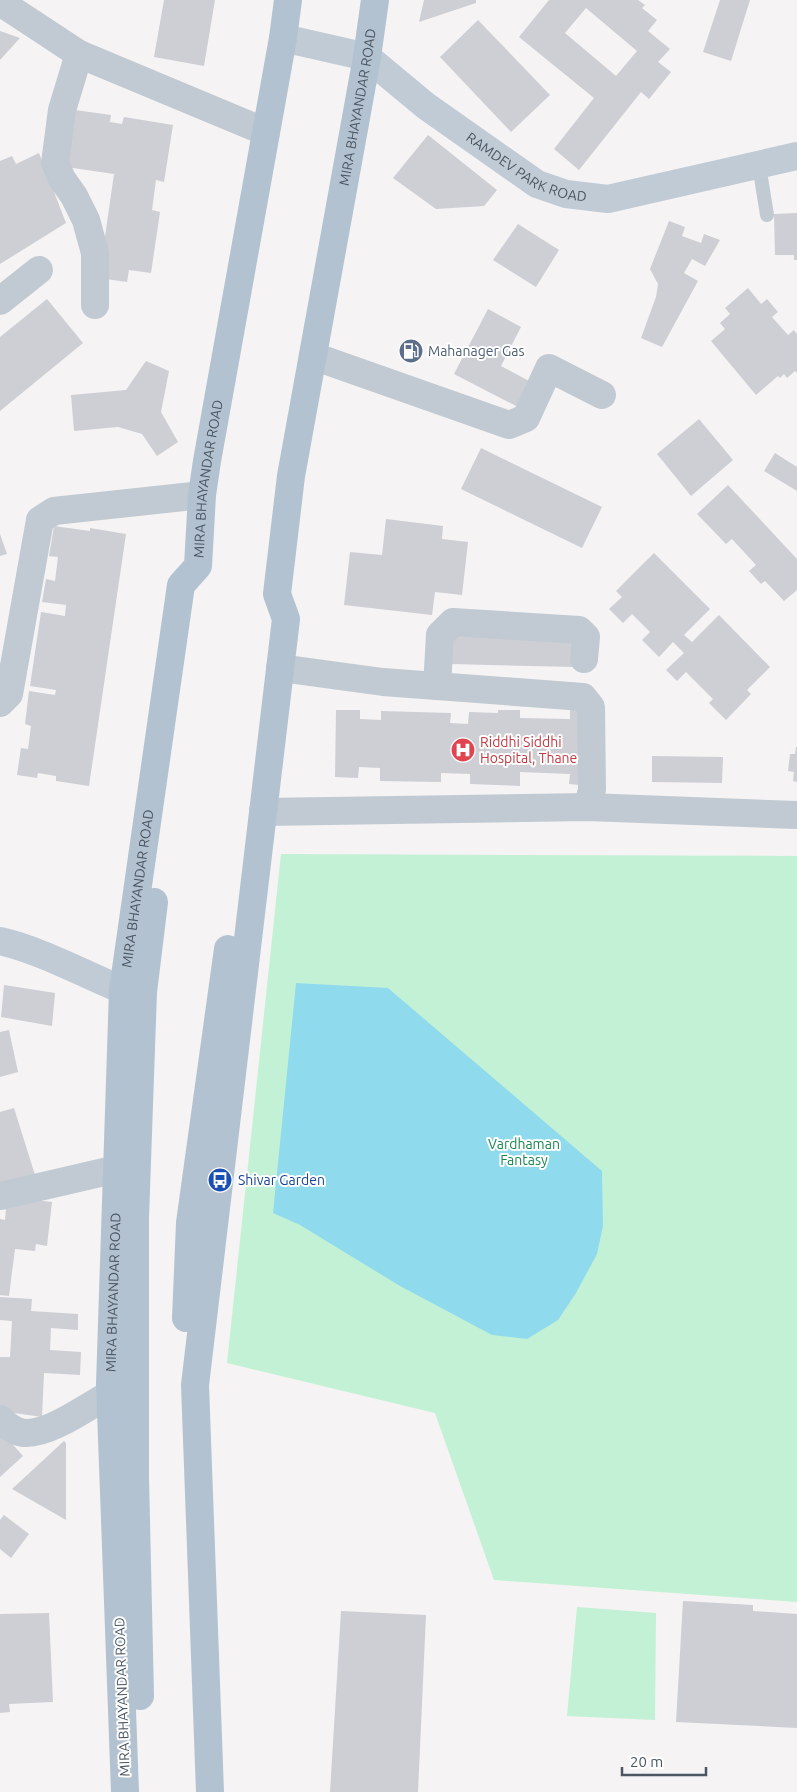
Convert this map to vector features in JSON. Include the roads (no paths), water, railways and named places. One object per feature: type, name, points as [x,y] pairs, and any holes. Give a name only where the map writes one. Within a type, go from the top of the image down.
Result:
[{"type":"main road","name":"MIRA BHAYANDAR ROAD","points":[[125,1792],[110,1394],[123,990],[181,585],[198,566],[202,495],[283,38],[288,0]]},
{"type":"main road","name":"MIRA BHAYANDAR ROAD","points":[[210,1792],[195,1385],[286,619],[277,594],[291,476],[367,57],[375,0]]},
{"type":"main road","points":[[143,1792],[135,1477],[135,1218],[143,992],[198,566]]},
{"type":"main road","points":[[193,1792],[183,1410],[190,1223],[277,594]]},
{"type":"street","points":[[0,2],[79,54],[266,132]]},
{"type":"street","name":"RAMDEV PARK ROAD","points":[[283,38],[367,57],[426,106],[521,173],[537,184],[566,194],[608,199],[797,156]]},
{"type":"street","points":[[79,54],[62,110],[55,163],[86,220],[95,253],[95,305]]},
{"type":"street","points":[[0,301],[39,270]]},
{"type":"street","points":[[313,356],[508,425],[526,418],[549,368],[602,395]]},
{"type":"street","points":[[0,703],[9,694],[40,520],[54,511],[202,495]]},
{"type":"street","points":[[437,686],[440,635],[452,622],[579,630],[586,637],[584,659]]},
{"type":"street","points":[[280,668],[384,682],[583,697],[591,707],[592,790],[588,807]]},
{"type":"street","points":[[263,812],[588,807],[797,815]]},
{"type":"street","points":[[0,941],[48,958],[123,990]]},
{"type":"street","points":[[0,1196],[117,1169]]},
{"type":"street","points":[[0,1419],[7,1426],[23,1433],[39,1431],[52,1427],[110,1394]]},
{"type":"lane","points":[[759,165],[767,215]]},
{"type":"water","points":[[296,983],[388,988],[602,1171],[603,1226],[597,1254],[576,1293],[558,1320],[527,1339],[492,1335],[400,1286],[300,1225],[273,1213]]},
{"type":"place","name":"Mahanager Gas","points":[[411,351]]},
{"type":"place","name":"Riddhi Siddhi Hospital, Thane","points":[[463,750]]},
{"type":"place","name":"Shivar Garden","points":[[220,1180]]},
{"type":"park label","name":"Vardhaman Fantasy","points":[[524,1152]]}]
